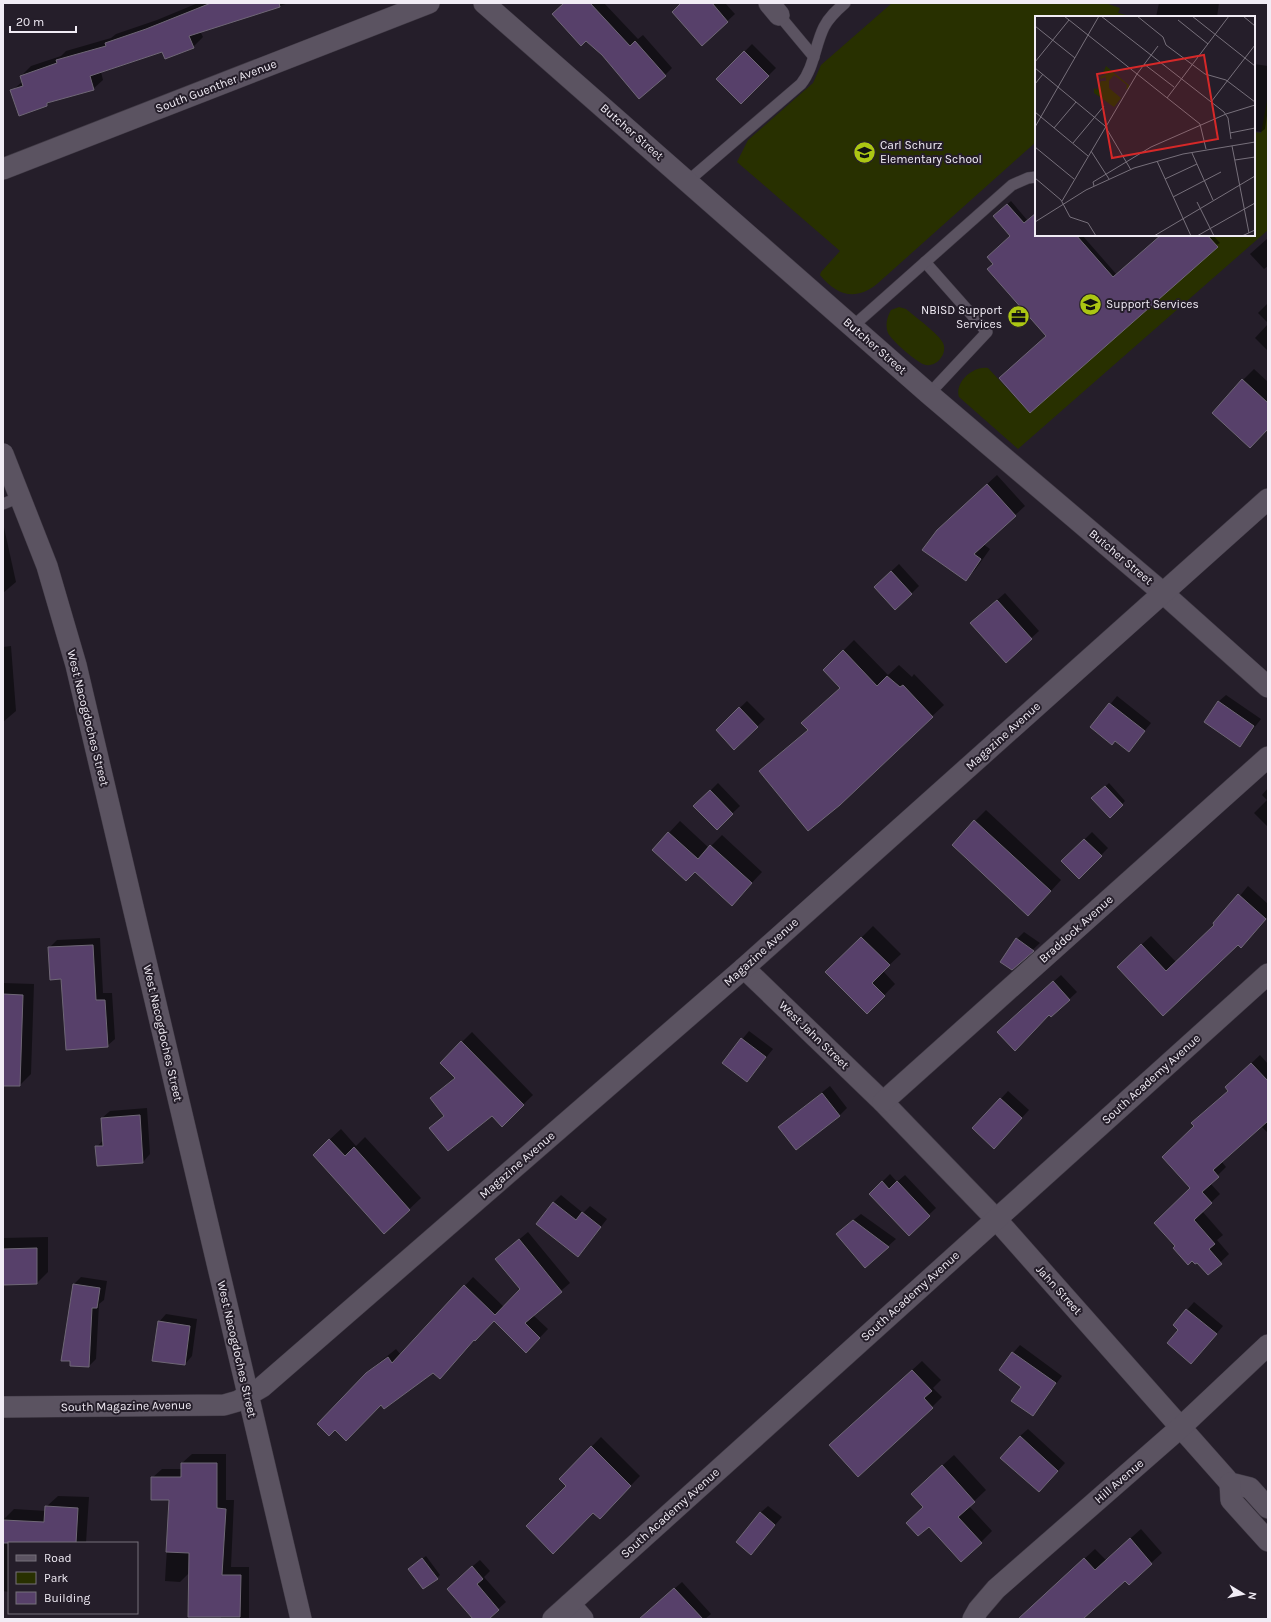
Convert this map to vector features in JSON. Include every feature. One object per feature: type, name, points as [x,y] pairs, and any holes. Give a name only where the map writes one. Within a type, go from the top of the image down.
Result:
[{"type":"street","name":"South Guenther Avenue","points":[[3,169],[429,3]]},
{"type":"street","name":"Butcher Street","points":[[484,3],[688,181],[852,327],[1163,593],[1268,687]]},
{"type":"street","name":"West Nacogdoches Street","points":[[3,454],[12,500],[47,566],[76,665],[301,1619]]},
{"type":"street","name":"Magazine Avenue","points":[[248,1396],[262,1387],[744,968],[1268,499]]},
{"type":"street","name":"Braddock Avenue","points":[[883,1102],[1268,757]]},
{"type":"street","name":"West Jahn Street","points":[[744,968],[883,1102]]},
{"type":"street","name":"South Academy Avenue","points":[[553,1619],[576,1611],[995,1218],[1268,974]]},
{"type":"street","name":"Jahn Street","points":[[883,1102],[995,1218],[1230,1483]]},
{"type":"street","name":"Hill Avenue","points":[[973,1619],[978,1610],[996,1589],[1181,1427],[1268,1345]]},
{"type":"street","name":"South Magazine Avenue","points":[[3,1407],[224,1405],[248,1396]]},
{"type":"street","points":[[1268,1508],[1250,1488],[1230,1483],[1231,1500],[1268,1541]]},
{"type":"lane","points":[[688,181],[801,84],[808,74],[824,28],[835,12],[845,3]]},
{"type":"lane","points":[[774,9],[814,57]]},
{"type":"lane","points":[[852,327],[1012,185],[1023,179],[1035,177]]},
{"type":"lane","points":[[925,262],[987,332],[929,394]]},
{"type":"green space","name":"Carl Schurz Elementary School","points":[[892,3],[1105,3],[1120,8],[1118,13],[1130,16],[1035,16],[1035,143],[877,284],[862,293],[847,294],[840,292],[826,282],[820,275],[821,272],[840,251],[737,162],[748,140],[813,83],[821,65]]},
{"type":"green space","points":[[1268,96],[1268,230],[1018,449],[959,397],[959,386],[966,376],[977,369],[988,368],[1030,413],[1217,247],[1208,236],[1255,236],[1255,132],[1261,133]]},
{"type":"green space","points":[[899,307],[906,309],[941,339],[944,351],[938,362],[930,365],[922,364],[905,351],[890,336],[887,327],[888,318],[891,310]]},
{"type":"building","points":[[211,3],[279,3],[280,7],[189,36],[194,48],[165,59],[162,52],[90,76],[94,90],[47,103],[47,106],[19,116],[10,90],[23,86],[20,76],[57,63],[56,60],[106,46],[105,43],[146,29]]},
{"type":"building","points":[[564,3],[590,3],[630,46],[635,41],[666,76],[639,99],[602,55],[586,41],[581,46],[552,14]]},
{"type":"building","points":[[681,3],[712,3],[728,22],[702,46],[672,12]]},
{"type":"building","points":[[744,51],[769,76],[741,104],[716,79]]},
{"type":"building","name":"Support Services","points":[[1007,204],[1024,223],[1035,214],[1035,236],[1077,236],[1113,277],[1160,236],[1208,236],[1218,247],[1030,413],[999,378],[1046,336],[987,269],[993,264],[987,257],[1010,236],[993,216]]},
{"type":"building","points":[[1242,379],[1268,403],[1268,429],[1250,448],[1212,413]]},
{"type":"building","points":[[987,484],[1016,516],[974,554],[981,559],[966,581],[922,550],[937,530]]},
{"type":"building","points":[[891,571],[912,594],[895,610],[874,587]]},
{"type":"building","points":[[997,600],[1032,639],[1006,663],[970,623]]},
{"type":"building","points":[[843,650],[877,686],[887,676],[900,687],[903,685],[933,717],[840,805],[808,831],[759,771],[808,730],[801,723],[840,688],[823,670]]},
{"type":"building","points":[[1218,701],[1254,726],[1240,747],[1204,722]]},
{"type":"building","points":[[1109,703],[1145,731],[1129,752],[1115,741],[1112,745],[1090,727]]},
{"type":"building","points":[[739,707],[758,727],[734,750],[716,730]]},
{"type":"building","points":[[1105,786],[1123,805],[1110,818],[1091,798]]},
{"type":"building","points":[[710,790],[733,814],[717,830],[693,806]]},
{"type":"building","points":[[974,820],[1051,891],[1028,916],[952,845]]},
{"type":"building","points":[[668,832],[698,859],[710,845],[752,883],[732,906],[695,872],[686,881],[652,850]]},
{"type":"building","points":[[1084,839],[1102,856],[1079,879],[1061,861]]},
{"type":"building","points":[[1238,894],[1266,919],[1241,948],[1238,945],[1163,1016],[1117,967],[1141,944],[1166,971],[1214,925],[1213,923]]},
{"type":"building","points":[[861,937],[890,965],[872,983],[885,996],[867,1014],[825,972]]},
{"type":"building","points":[[1016,938],[1034,951],[1012,970],[1000,962]]},
{"type":"building","points":[[93,945],[96,1000],[105,1000],[108,1047],[66,1050],[61,979],[50,980],[48,947]]},
{"type":"building","points":[[1053,981],[1070,1000],[1051,1017],[1049,1015],[1015,1051],[997,1032]]},
{"type":"building","points":[[3,994],[23,995],[20,1086],[3,1086]]},
{"type":"building","points":[[741,1038],[766,1057],[747,1082],[722,1063]]},
{"type":"building","points":[[461,1041],[524,1105],[502,1127],[492,1116],[448,1151],[429,1128],[444,1116],[430,1098],[455,1078],[440,1063]]},
{"type":"building","points":[[1251,1063],[1268,1081],[1268,1121],[1213,1170],[1219,1177],[1202,1192],[1212,1203],[1194,1220],[1215,1244],[1209,1249],[1222,1264],[1208,1275],[1197,1263],[1195,1264],[1192,1261],[1188,1265],[1173,1248],[1175,1246],[1154,1223],[1190,1188],[1162,1157],[1194,1126],[1191,1123],[1228,1091],[1225,1087]]},
{"type":"building","points":[[822,1093],[840,1116],[796,1150],[778,1127]]},
{"type":"building","points":[[1000,1098],[1022,1118],[994,1149],[972,1128]]},
{"type":"building","points":[[140,1115],[143,1163],[97,1166],[95,1146],[103,1146],[101,1118]]},
{"type":"building","points":[[329,1139],[345,1156],[354,1147],[410,1210],[384,1234],[313,1155]]},
{"type":"building","points":[[882,1181],[889,1189],[897,1181],[930,1216],[909,1236],[869,1194]]},
{"type":"building","points":[[553,1202],[576,1220],[582,1212],[601,1227],[578,1257],[536,1224]]},
{"type":"building","points":[[853,1220],[889,1247],[865,1268],[836,1234]]},
{"type":"building","points":[[519,1239],[562,1292],[525,1323],[540,1338],[526,1353],[494,1321],[475,1341],[474,1340],[440,1379],[433,1373],[384,1409],[381,1405],[346,1441],[335,1430],[329,1436],[317,1424],[366,1373],[388,1357],[392,1363],[464,1285],[495,1315],[520,1289],[495,1259]]},
{"type":"building","points":[[37,1248],[37,1284],[3,1285],[3,1249]]},
{"type":"building","points":[[73,1284],[100,1288],[97,1308],[92,1308],[89,1367],[70,1366],[70,1361],[61,1361]]},
{"type":"building","points":[[1186,1309],[1217,1334],[1191,1364],[1167,1343],[1178,1330],[1173,1325]]},
{"type":"building","points":[[158,1321],[190,1326],[185,1365],[152,1361]]},
{"type":"building","points":[[1012,1352],[1056,1383],[1033,1416],[1011,1401],[1021,1387],[999,1370]]},
{"type":"building","points":[[912,1370],[932,1391],[924,1398],[933,1408],[858,1477],[829,1445]]},
{"type":"building","points":[[1020,1436],[1058,1471],[1039,1492],[1000,1458]]},
{"type":"building","points":[[591,1446],[631,1486],[600,1519],[593,1513],[553,1554],[526,1526],[566,1486],[559,1479]]},
{"type":"building","points":[[181,1463],[217,1463],[217,1508],[226,1509],[222,1575],[241,1575],[240,1617],[188,1617],[189,1553],[166,1552],[169,1500],[151,1500],[151,1477],[181,1477]]},
{"type":"building","points":[[942,1465],[975,1502],[958,1517],[982,1543],[961,1562],[929,1527],[918,1536],[906,1523],[923,1507],[911,1494]]},
{"type":"building","points":[[45,1506],[78,1508],[76,1542],[3,1543],[3,1520],[44,1522]]},
{"type":"building","points":[[760,1512],[775,1525],[751,1555],[736,1542]]},
{"type":"building","points":[[1130,1538],[1152,1564],[1129,1585],[1125,1581],[1083,1619],[1018,1619],[1084,1558],[1095,1570]]},
{"type":"building","points":[[422,1558],[438,1579],[423,1589],[408,1569]]},
{"type":"building","points":[[472,1566],[483,1579],[477,1584],[499,1610],[489,1619],[473,1619],[447,1589]]},
{"type":"building","points":[[674,1588],[703,1619],[639,1619]]},
{"type":"place","name":"Carl Schurz Elementary School","points":[[865,152]]},
{"type":"place","name":"Support Services","points":[[1091,304]]},
{"type":"place","name":"NBISD Support Services","points":[[1018,317]]}]
